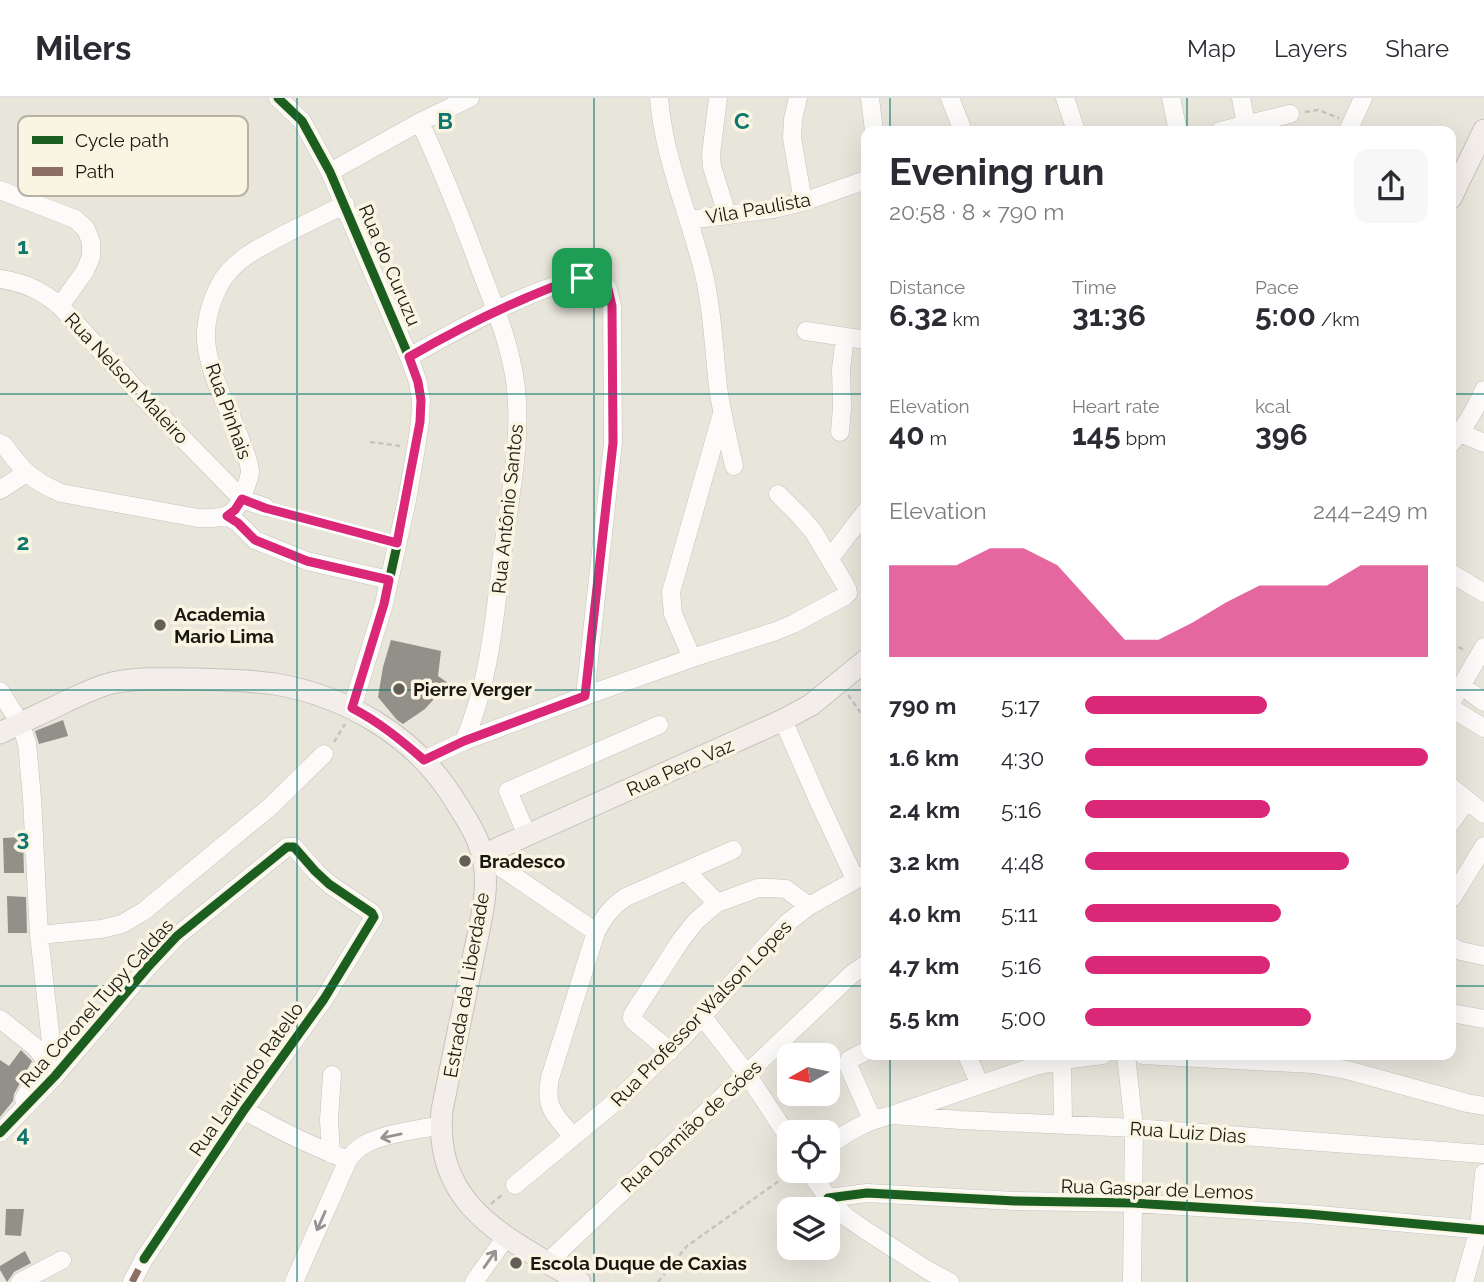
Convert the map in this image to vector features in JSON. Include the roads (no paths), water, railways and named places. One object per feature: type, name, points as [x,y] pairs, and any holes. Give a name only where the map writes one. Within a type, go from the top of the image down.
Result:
[{"type":"main road","points":[[1456,188],[1484,130]]},
{"type":"main road","name":"Rua Pero Vaz","points":[[483,855],[783,720],[811,705],[861,664]]},
{"type":"main road","name":"Estrada da Liberdade","points":[[0,733],[95,688],[123,681],[152,678],[250,681],[324,696],[352,708],[383,726],[424,760],[440,778],[476,836],[483,855],[485,872],[482,910],[442,1110],[442,1142],[449,1171],[466,1202],[490,1226],[580,1282]]},
{"type":"street","name":"Rua do Curuzu","points":[[278,98],[302,121],[330,172],[409,357],[419,391],[420,422],[397,543],[384,604],[352,708]]},
{"type":"street","points":[[330,172],[420,121],[470,98]]},
{"type":"street","points":[[659,98],[663,136],[703,270],[722,414],[734,466]]},
{"type":"street","points":[[719,98],[711,154],[712,167],[727,214]]},
{"type":"street","points":[[798,98],[792,138],[803,202]]},
{"type":"street","points":[[870,98],[873,126]]},
{"type":"street","points":[[950,98],[961,126]]},
{"type":"street","points":[[1065,98],[1074,126]]},
{"type":"street","points":[[1171,98],[1177,126]]},
{"type":"street","points":[[1241,98],[1246,124]]},
{"type":"street","points":[[1350,126],[1363,98]]},
{"type":"street","points":[[1239,126],[1290,114]]},
{"type":"street","name":"Rua Antônio Santos","points":[[420,121],[459,212],[496,310],[515,372],[518,403],[515,457],[485,678],[480,701],[464,741]]},
{"type":"street","name":"Vila Paulista","points":[[689,220],[773,209],[803,202],[861,182]]},
{"type":"street","points":[[0,190],[75,219],[86,229],[91,242],[91,257],[85,271],[61,306]]},
{"type":"street","name":"Rua Pinhais","points":[[242,499],[250,471],[214,375],[207,346],[207,319],[213,299],[235,264],[252,251],[345,204]]},
{"type":"street","points":[[409,357],[496,310],[542,291],[582,278],[601,279],[608,289],[612,306],[613,443],[585,696]]},
{"type":"street","name":"Rua Nelson Maleiro","points":[[0,279],[28,285],[61,306],[150,406],[242,499]]},
{"type":"street","points":[[806,331],[861,339]]},
{"type":"street","points":[[840,432],[841,369],[845,337]]},
{"type":"street","points":[[1456,437],[1475,410],[1484,390]]},
{"type":"street","points":[[692,657],[673,614],[671,592],[722,414]]},
{"type":"street","points":[[1456,438],[1484,443]]},
{"type":"street","points":[[0,443],[26,473],[41,484],[61,493],[198,518],[233,519],[255,540],[307,561],[389,580]]},
{"type":"street","points":[[0,490],[26,473]]},
{"type":"street","points":[[424,760],[464,741],[585,696],[692,657],[776,631],[845,596],[848,593],[847,588],[813,531],[778,494]]},
{"type":"street","points":[[233,519],[242,499],[265,508]]},
{"type":"street","points":[[830,558],[861,518]]},
{"type":"street","points":[[1456,576],[1484,593]]},
{"type":"street","points":[[1456,696],[1483,651]]},
{"type":"street","points":[[1462,686],[1484,702]]},
{"type":"street","points":[[0,691],[19,723],[27,743],[39,935],[51,1042],[50,1068]]},
{"type":"street","points":[[1456,708],[1484,728]]},
{"type":"street","points":[[783,720],[818,800],[861,876]]},
{"type":"street","points":[[527,835],[508,791],[659,725]]},
{"type":"street","points":[[39,935],[101,929],[122,924],[144,911],[271,806],[324,754]]},
{"type":"street","points":[[1456,792],[1484,814]]},
{"type":"street","points":[[1456,815],[1466,801]]},
{"type":"street","points":[[1456,892],[1484,846]]},
{"type":"street","name":"Rua Coronel Tupy Caldas","points":[[6,1127],[50,1068],[177,936],[287,847],[294,847],[329,884],[372,913],[374,918]]},
{"type":"street","points":[[573,1137],[555,1116],[547,1093],[596,932],[604,916],[625,897],[733,850]]},
{"type":"street","points":[[483,855],[596,932]]},
{"type":"street","points":[[686,871],[718,904]]},
{"type":"street","name":"Rua Professor Walson Lopes","points":[[515,1185],[621,1097],[670,1051],[780,930],[809,906],[861,876]]},
{"type":"street","points":[[670,1051],[632,1018],[696,921],[718,904],[758,888],[786,889],[809,906]]},
{"type":"street","name":"Rua Laurindo Ratello","points":[[132,1282],[144,1259],[244,1110],[324,999],[374,918]]},
{"type":"street","points":[[1456,948],[1484,956]]},
{"type":"street","name":"Rua Damião de Góes","points":[[548,1262],[861,968]]},
{"type":"street","points":[[1456,1014],[1484,1019]]},
{"type":"street","points":[[702,1016],[747,1074],[777,1120]]},
{"type":"street","points":[[0,1019],[34,1046],[50,1068]]},
{"type":"street","points":[[861,1054],[849,1060],[848,1065],[872,1119]]},
{"type":"street","points":[[969,1060],[980,1085]]},
{"type":"street","points":[[840,1138],[872,1119],[892,1115],[1035,1066],[1062,1060],[1063,1124]]},
{"type":"street","points":[[1127,1060],[1134,1128],[1132,1282]]},
{"type":"street","points":[[1237,1060],[1312,1064],[1348,1070],[1484,1106]]},
{"type":"street","points":[[331,1154],[332,1075]]},
{"type":"street","points":[[954,1093],[961,1120]]},
{"type":"street","points":[[244,1110],[310,1146],[348,1160]]},
{"type":"street","name":"Rua Luiz Dias","points":[[892,1115],[1134,1128],[1484,1154]]},
{"type":"street","points":[[294,1282],[348,1160],[359,1148],[375,1139],[441,1125]]},
{"type":"street","points":[[1464,1282],[1482,1229],[1484,1173]]},
{"type":"street","name":"Rua Gaspar de Lemos","points":[[836,1197],[867,1193],[1015,1202],[1133,1203],[1482,1229]]},
{"type":"street","points":[[840,1211],[864,1230],[950,1282]]},
{"type":"street","points":[[474,1282],[506,1237]]},
{"type":"street","points":[[20,1282],[62,1260]]},
{"type":"place","name":"Academia Mario Lima","points":[[160,625]]},
{"type":"place","name":"Pierre Verger","points":[[399,689]]},
{"type":"place","name":"Bradesco","points":[[465,861]]},
{"type":"place","name":"Escola Duque de Caxias","points":[[516,1263]]}]
